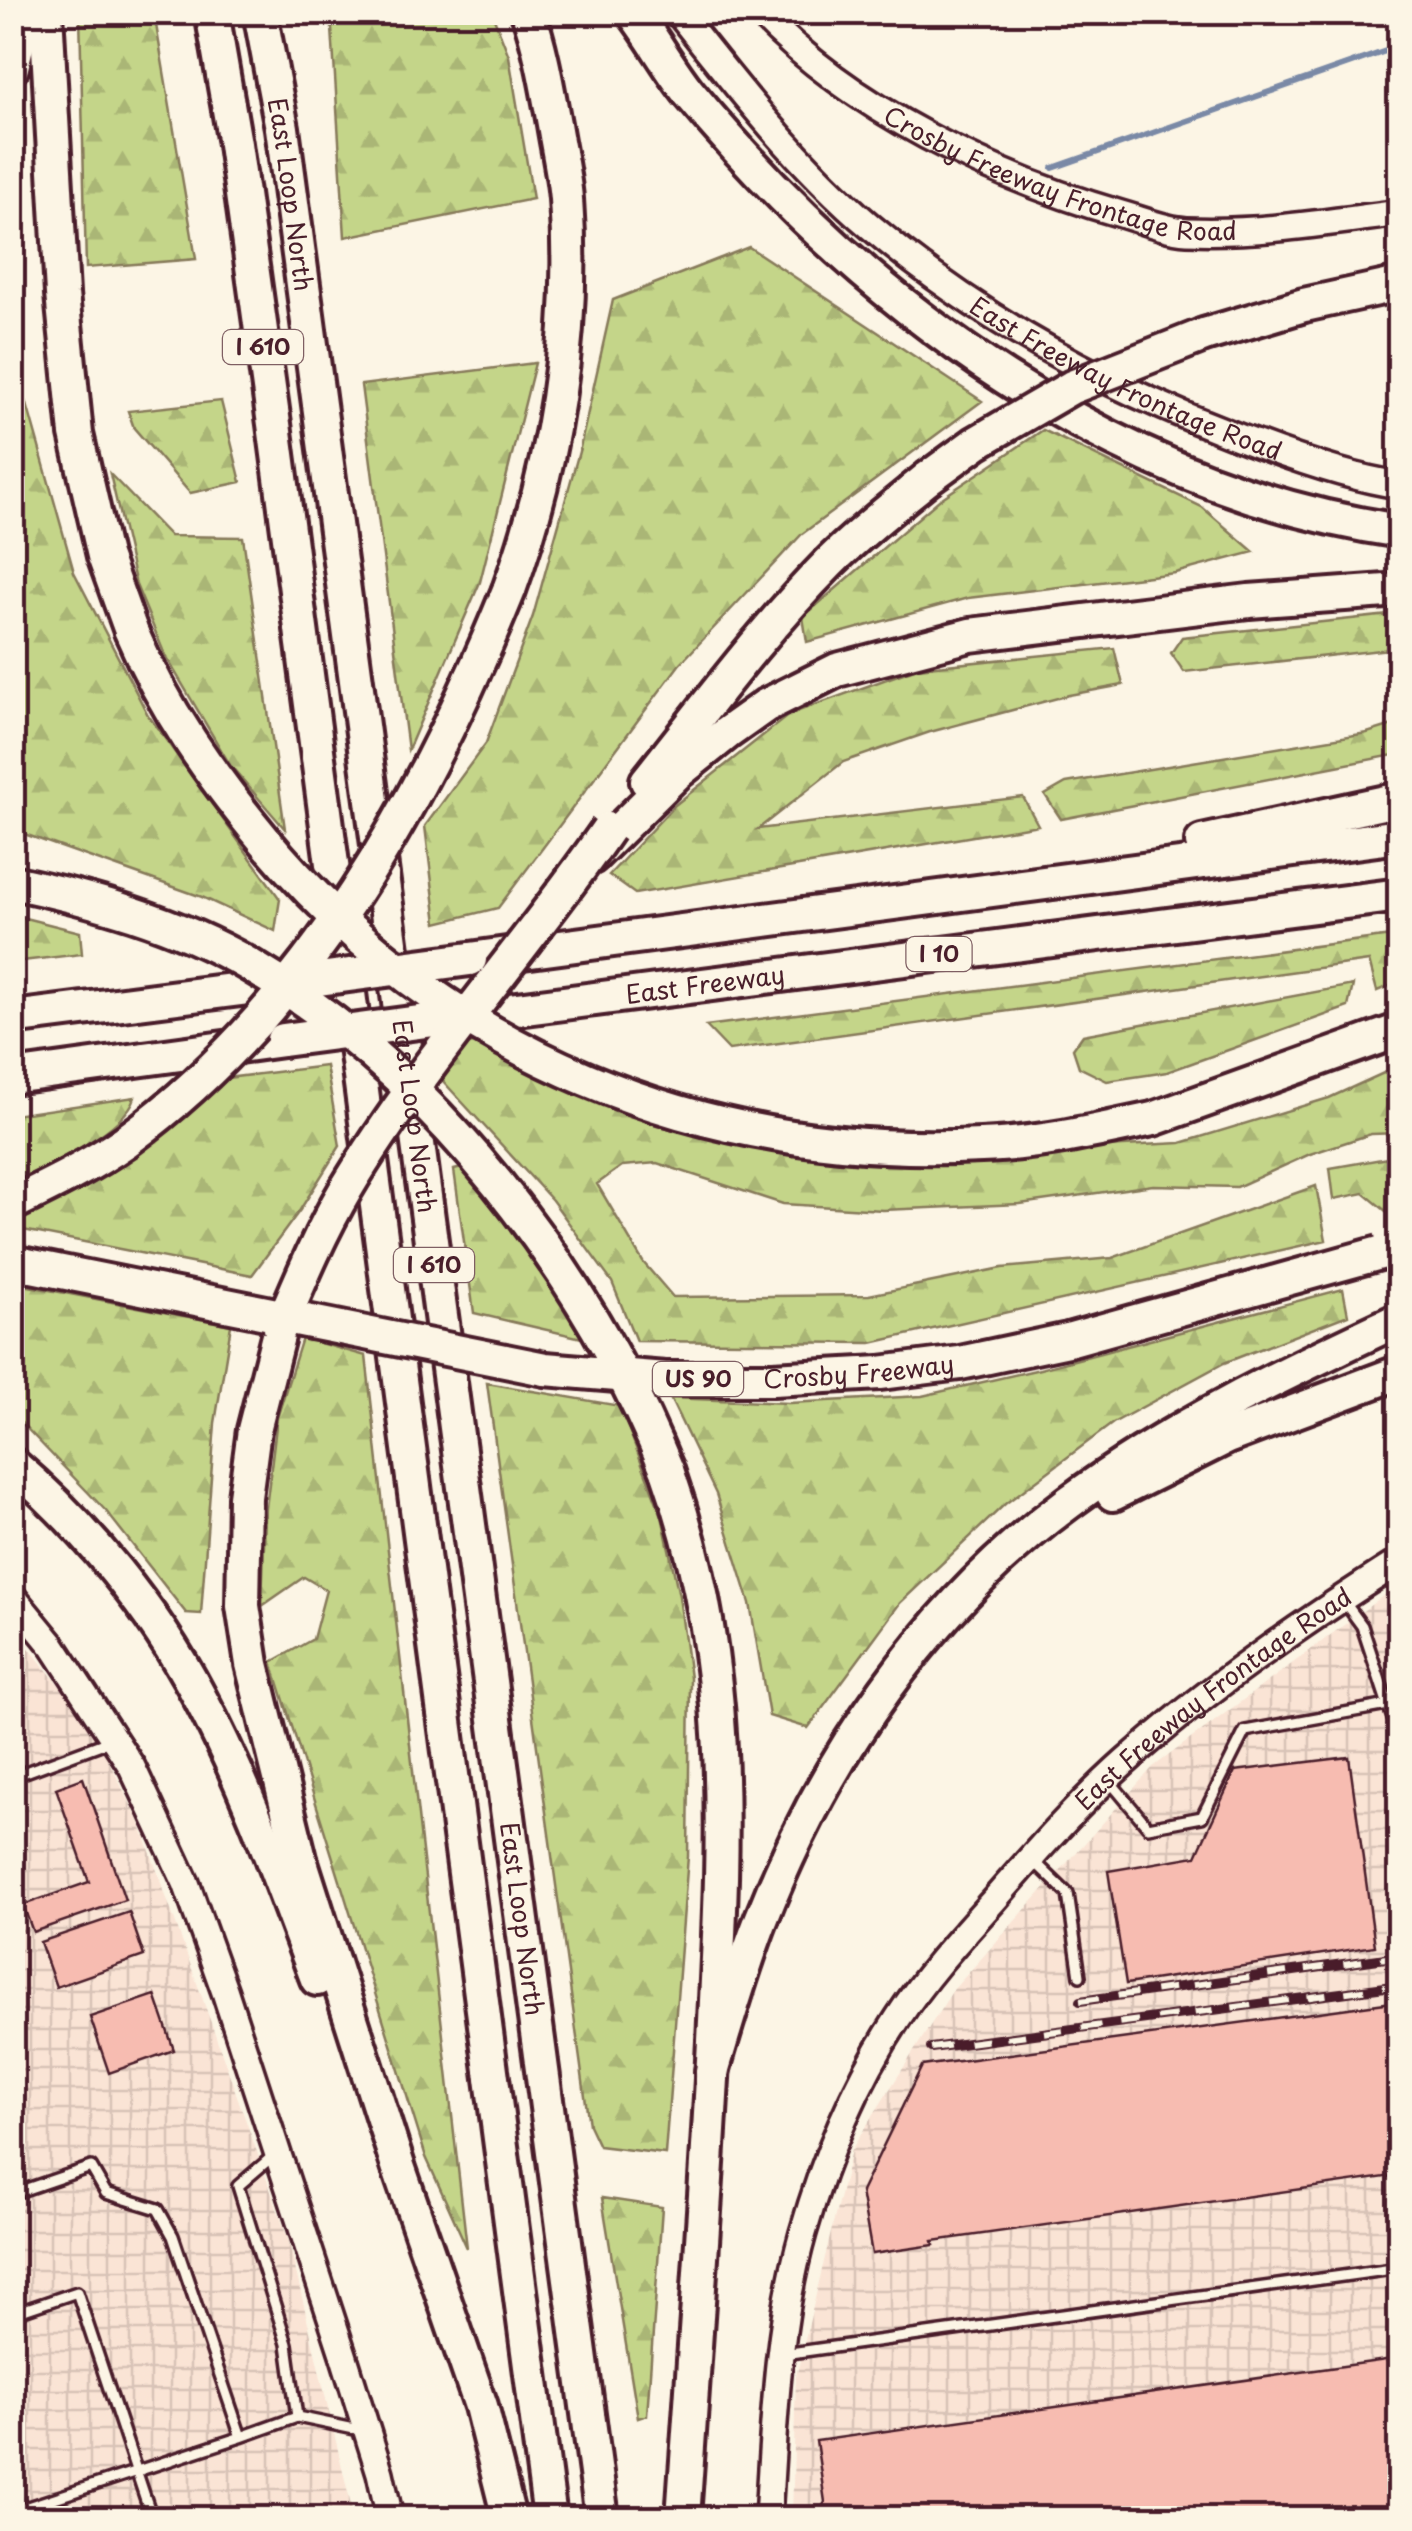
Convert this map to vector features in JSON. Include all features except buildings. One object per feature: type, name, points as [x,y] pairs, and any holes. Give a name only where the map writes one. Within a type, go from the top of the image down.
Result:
[{"type":"highway","points":[[12,67],[25,12]]},
{"type":"highway","points":[[46,12],[62,294],[76,434],[104,556],[131,632],[158,690],[208,769],[305,889],[382,959],[487,1032],[572,1074],[672,1111],[775,1132],[871,1145],[984,1146],[1152,1119],[1400,1030]]},
{"type":"highway","name":"East Loop North","points":[[212,12],[235,144],[284,498],[550,2518]]},
{"type":"highway","name":"East Loop North","points":[[260,12],[282,128],[602,2518]]},
{"type":"highway","points":[[12,1204],[73,1174],[154,1118],[219,1058],[316,950],[399,823],[471,684],[510,590],[540,496],[558,403],[568,283],[566,196],[542,52],[528,12]]},
{"type":"highway","points":[[633,12],[688,92],[781,193],[822,236],[934,330],[1085,426],[1166,463],[1265,500],[1400,531]]},
{"type":"highway","points":[[509,2518],[480,2406],[300,1859],[265,1726],[243,1606],[245,1497],[254,1430],[280,1328],[321,1236],[364,1162],[485,992],[783,612],[832,560],[928,478],[976,443],[1072,387],[1204,335],[1304,305],[1400,284]]},
{"type":"highway","points":[[612,833],[727,733],[765,706],[837,670],[970,635],[1249,601],[1400,590]]},
{"type":"highway","points":[[982,890],[1400,799]]},
{"type":"highway","name":"I 10","points":[[12,1018],[1400,836]]},
{"type":"highway","points":[[12,882],[118,909],[216,947],[291,993],[394,1076],[474,1158],[557,1262],[623,1372],[667,1470],[698,1568],[720,1720],[721,1886],[683,2518]]},
{"type":"highway","name":"East Freeway","points":[[12,1077],[1400,895]]},
{"type":"highway","name":"Crosby Freeway","points":[[12,1262],[546,1370],[665,1379],[773,1380],[880,1373],[996,1356],[1142,1320],[1390,1250]]},
{"type":"highway","points":[[712,2072],[762,1916],[813,1806],[866,1714],[940,1620],[1065,1505],[1110,1473],[1214,1409],[1400,1319]]},
{"type":"highway","points":[[940,1620],[1034,1544],[1129,1485],[1226,1437],[1400,1372]]},
{"type":"highway","points":[[12,1464],[118,1575],[165,1638],[198,1694],[277,1872],[378,2143],[398,2166]]},
{"type":"main road","name":"East Freeway Frontage Road","points":[[678,12],[816,174],[873,228],[973,306],[1149,402],[1243,440],[1400,485]]},
{"type":"main road","name":"Crosby Freeway Frontage Road","points":[[763,14],[776,31],[855,92],[944,146],[1058,196],[1183,231],[1264,230],[1400,214]]},
{"type":"main road","name":"East Freeway Frontage Road","points":[[1035,1853],[1108,1779],[1208,1694],[1400,1561]]},
{"type":"main road","points":[[12,1596],[53,1646],[132,1767],[186,1883],[367,2432],[390,2518]]},
{"type":"main road","points":[[768,2518],[780,2355],[803,2233],[823,2173],[857,2092],[898,2018],[952,1948],[1035,1853]]},
{"type":"lane","points":[[1342,1598],[1362,1626],[1400,1736]]},
{"type":"lane","points":[[1108,1779],[1148,1828],[1202,1817],[1245,1731],[1388,1705]]},
{"type":"lane","points":[[12,1777],[114,1739]]},
{"type":"lane","points":[[1035,1853],[1068,1894],[1080,1976]]},
{"type":"lane","points":[[277,2152],[238,2186],[287,2344],[297,2417]]},
{"type":"lane","points":[[12,2194],[91,2167],[106,2193],[158,2209],[173,2236],[241,2436]]},
{"type":"lane","points":[[780,2355],[1400,2268]]},
{"type":"lane","points":[[12,2314],[77,2292],[152,2518]]},
{"type":"lane","points":[[12,2512],[297,2417],[367,2432]]},
{"type":"shaded area","points":[[1399,1584],[1399,2518],[792,2518],[796,2377],[851,2150],[953,1990],[1153,1767]]},
{"type":"shaded area","points":[[12,1627],[89,1722],[140,1823],[289,2242],[354,2518],[13,2518]]},
{"type":"green space","points":[[80,13],[154,13],[196,259],[86,268]]},
{"type":"green space","points":[[328,13],[492,13],[509,56],[533,199],[345,237]]},
{"type":"green space","points":[[749,247],[982,401],[802,534],[679,665],[498,908],[437,923],[425,826],[486,743],[533,616],[580,448],[613,300]]},
{"type":"green space","points":[[535,363],[480,582],[408,750],[361,385]]},
{"type":"green space","points":[[25,397],[74,572],[148,715],[280,899],[275,931],[202,897],[13,830],[12,399]]},
{"type":"green space","points":[[221,401],[241,482],[190,493],[134,428],[128,411]]},
{"type":"green space","points":[[1043,430],[1202,507],[1254,552],[1175,573],[968,598],[807,642],[803,617],[939,500]]},
{"type":"green space","points":[[110,474],[170,536],[243,537],[285,829],[230,765],[165,655],[136,585]]},
{"type":"green space","points":[[1399,614],[1399,648],[1184,672],[1171,653],[1182,637]]},
{"type":"green space","points":[[1114,648],[1123,685],[1069,695],[930,732],[843,762],[758,829],[1023,797],[1038,825],[635,894],[609,875],[675,805],[790,714],[917,668]]},
{"type":"green space","points":[[1399,723],[1399,754],[1061,819],[1045,795],[1066,783],[1367,733]]},
{"type":"green space","points":[[13,915],[80,932],[82,954],[13,962]]},
{"type":"green space","points":[[1399,935],[1399,982],[1377,991],[1369,961],[729,1050],[706,1026]]},
{"type":"green space","points":[[1353,985],[1348,1007],[1167,1072],[1107,1081],[1079,1067],[1073,1049],[1083,1035]]},
{"type":"green space","points":[[482,1041],[633,1114],[761,1143],[907,1163],[1181,1143],[1329,1098],[1399,1066],[1399,1133],[1371,1134],[1310,1154],[1237,1187],[1153,1185],[1020,1204],[883,1210],[783,1204],[657,1163],[622,1166],[597,1184],[643,1262],[673,1297],[869,1295],[1002,1268],[1112,1258],[1316,1186],[1326,1240],[871,1343],[636,1341],[612,1282],[552,1200],[441,1079],[464,1045]]},
{"type":"green space","points":[[326,1066],[340,1146],[300,1210],[252,1275],[13,1228],[13,1216],[96,1177],[144,1144],[210,1080]]},
{"type":"green space","points":[[135,1097],[128,1110],[100,1135],[13,1182],[13,1115]]},
{"type":"green space","points":[[1399,1156],[1399,1209],[1387,1212],[1364,1193],[1334,1199],[1330,1168]]},
{"type":"green space","points":[[462,1168],[551,1271],[590,1340],[474,1313],[454,1170]]},
{"type":"green space","points":[[13,1283],[231,1325],[215,1423],[201,1614],[186,1613],[106,1511],[13,1414]]},
{"type":"green space","points":[[1343,1289],[1348,1315],[1224,1363],[1113,1423],[1005,1504],[900,1603],[808,1728],[769,1716],[750,1603],[716,1494],[670,1398],[789,1403],[922,1396]]},
{"type":"green space","points":[[302,1338],[366,1356],[467,2248],[426,2157],[272,1662],[313,1639],[326,1590],[304,1577],[262,1606],[265,1516],[277,1418]]},
{"type":"green space","points":[[487,1383],[620,1406],[662,1516],[679,1596],[690,1678],[688,1856],[665,2154],[599,2146],[589,2125]]},
{"type":"green space","points":[[602,2198],[662,2207],[647,2415],[638,2418]]},
{"type":"waterway","points":[[1053,168],[1400,46]]},
{"type":"railway","points":[[1080,2001],[1400,1956]]},
{"type":"railway","points":[[931,2048],[1400,1985]]}]
